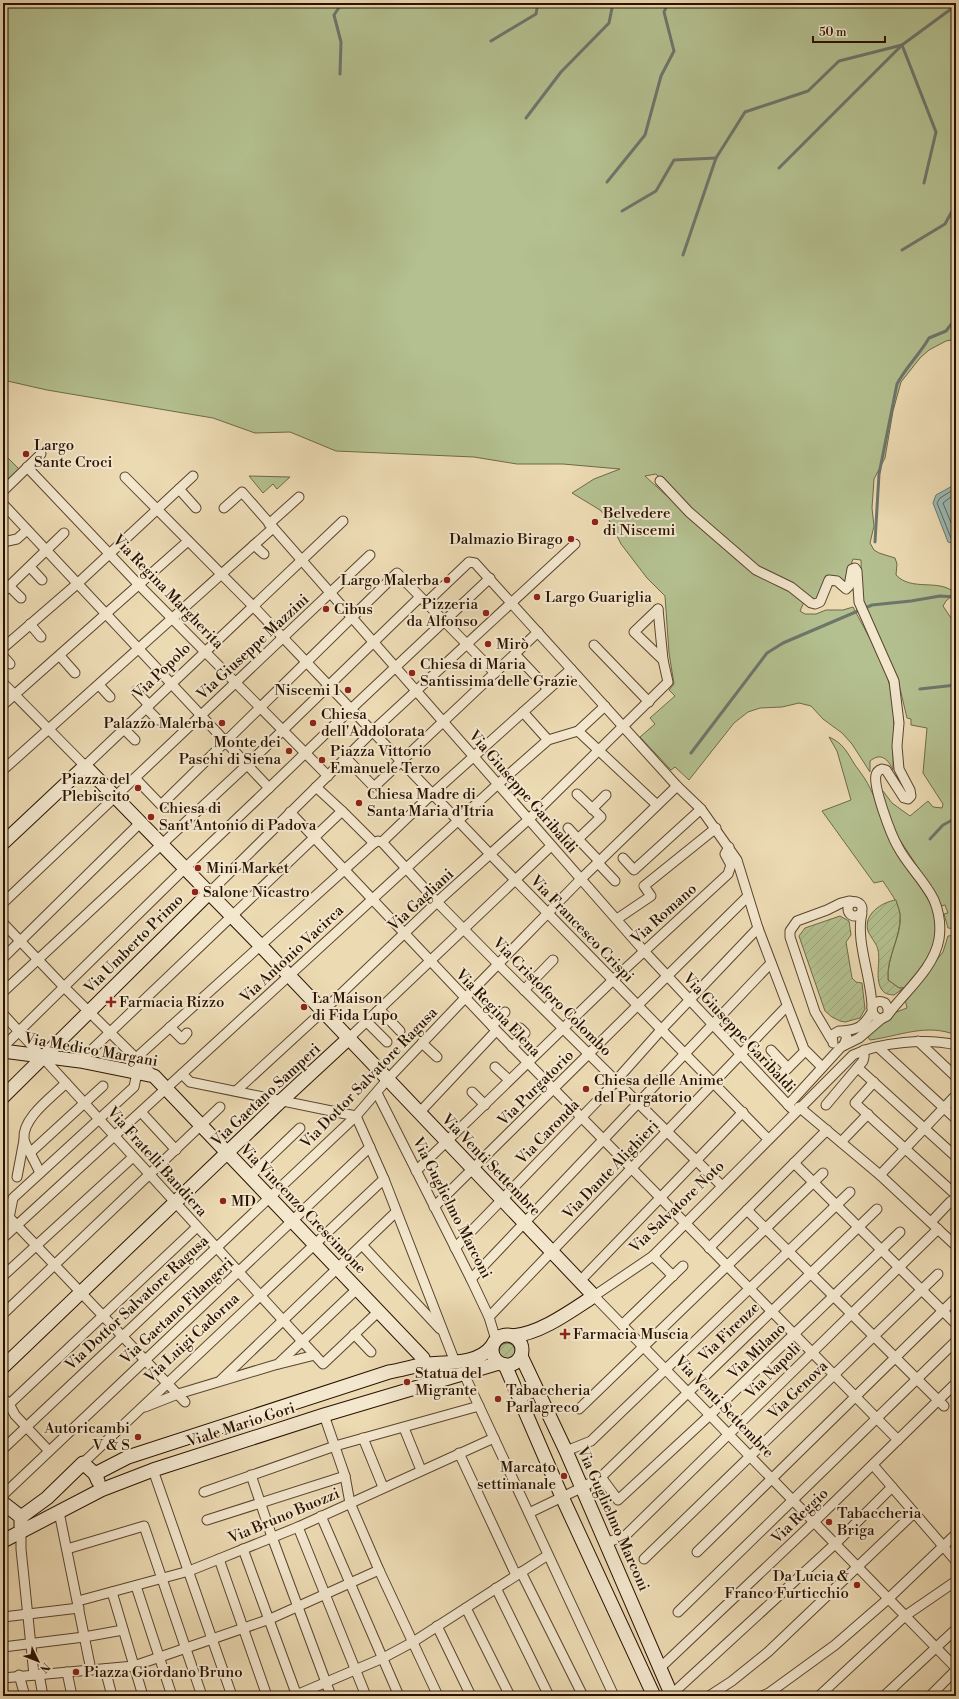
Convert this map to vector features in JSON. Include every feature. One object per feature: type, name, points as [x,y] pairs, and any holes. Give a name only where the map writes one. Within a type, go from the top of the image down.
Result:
[{"type":"street","points":[[3,491],[27,470],[41,454]]},
{"type":"street","name":"Via Regina Margherita","points":[[27,470],[328,776]]},
{"type":"street","points":[[3,648],[111,554],[193,476]]},
{"type":"street","name":"Via Francesco Crispi","points":[[125,477],[253,606],[328,686],[376,732],[432,794],[768,1139]]},
{"type":"street","points":[[660,481],[689,512],[756,570],[791,587],[811,603],[815,604],[820,602],[829,580],[837,581],[846,589],[849,586],[852,569],[855,568],[857,571],[859,602],[894,681],[899,723],[897,746],[898,769],[910,790],[911,796],[908,799],[904,798],[886,770],[882,768],[878,770],[876,775],[878,792],[889,828],[898,848],[933,899],[940,926],[938,947],[934,956],[903,996],[884,1016],[859,1038],[843,1046],[836,1046],[815,1012],[790,937],[790,931],[797,921],[827,910],[841,902],[856,902],[862,906],[860,930],[871,990],[872,1010],[875,1017],[884,1016]]},
{"type":"street","points":[[179,489],[196,508]]},
{"type":"street","name":"Via Giuseppe Garibaldi","points":[[224,508],[242,492],[300,561],[474,756],[528,820],[668,978],[740,1056],[788,1105],[827,1130],[880,1175],[956,1246]]},
{"type":"street","points":[[3,770],[254,545],[299,497]]},
{"type":"street","points":[[3,504],[226,742],[267,788]]},
{"type":"street","name":"Via Popolo","points":[[3,843],[343,521]]},
{"type":"street","points":[[3,542],[17,539],[28,530]]},
{"type":"street","points":[[21,598],[6,589],[64,533]]},
{"type":"street","points":[[3,705],[188,541]]},
{"type":"street","name":"Via Umberto Primo","points":[[3,1097],[208,893],[318,790],[328,776],[346,758],[376,732],[575,544]]},
{"type":"street","points":[[254,545],[264,554]]},
{"type":"street","name":"Via Giuseppe Mazzini","points":[[3,903],[370,555]]},
{"type":"street","points":[[3,992],[247,765],[373,642],[469,562],[475,563],[490,578],[624,728],[677,786],[701,809],[716,828],[737,860],[758,928],[805,1051],[822,1067]]},
{"type":"street","points":[[30,566],[42,580]]},
{"type":"street","points":[[136,778],[161,805],[397,573],[495,673]]},
{"type":"street","points":[[3,1047],[304,751],[490,578]]},
{"type":"street","points":[[658,609],[662,653],[663,660],[634,632],[658,609]]},
{"type":"street","points":[[30,624],[41,637]]},
{"type":"street","points":[[346,758],[374,787],[538,632]]},
{"type":"street","points":[[594,645],[649,702]]},
{"type":"street","points":[[516,654],[548,689]]},
{"type":"street","points":[[3,656],[10,664]]},
{"type":"street","points":[[60,656],[75,673]]},
{"type":"street","name":"Via Gagliani","points":[[236,1091],[405,934],[437,902],[528,820],[624,728],[668,682],[663,660]]},
{"type":"street","points":[[4,1237],[13,1198],[134,1087],[138,1064],[170,1027],[345,869],[378,843],[571,669]]},
{"type":"street","name":"Via Venti Settembre","points":[[3,683],[260,945],[322,1012],[665,1370],[956,1669]]},
{"type":"street","points":[[99,685],[110,697]]},
{"type":"street","points":[[136,691],[158,720]]},
{"type":"street","name":"Via Antonio Vacirca","points":[[4,1237],[498,784],[548,740],[578,731],[605,706]]},
{"type":"street","points":[[523,712],[548,740]]},
{"type":"street","points":[[124,729],[135,740]]},
{"type":"street","points":[[578,731],[657,805]]},
{"type":"street","name":"Via Dottor Salvatore Ragusa","points":[[3,1449],[356,1116],[387,1080],[465,998],[499,965],[581,879],[677,786]]},
{"type":"street","name":"Via Cristoforo Colombo","points":[[318,790],[406,868],[464,930],[722,1186]]},
{"type":"street","points":[[578,794],[601,817],[578,839]]},
{"type":"street","points":[[592,809],[606,795]]},
{"type":"street","points":[[623,858],[634,870],[701,809]]},
{"type":"street","points":[[80,1061],[342,811]]},
{"type":"street","name":"Via Regina Elena","points":[[291,815],[315,837],[527,1063],[898,1440]]},
{"type":"street","points":[[3,958],[140,823]]},
{"type":"street","points":[[568,828],[615,881]]},
{"type":"street","points":[[617,919],[651,896],[644,886],[716,828]]},
{"type":"street","name":"Via Gaetano Samperi","points":[[3,1367],[282,1100],[380,1010],[551,846]]},
{"type":"street","name":"Via Romano","points":[[416,1171],[613,980],[730,871],[731,865],[725,854],[729,847]]},
{"type":"street","name":"Via Purgatorio","points":[[434,1207],[748,898]]},
{"type":"street","points":[[856,902],[850,904],[850,914],[860,930]]},
{"type":"street","points":[[827,910],[859,916],[862,913]]},
{"type":"street","points":[[3,924],[110,1032],[138,1064]]},
{"type":"street","name":"Via Caronda","points":[[455,1248],[605,1093],[661,1030],[758,928]]},
{"type":"street","points":[[524,990],[553,960]]},
{"type":"street","points":[[471,1279],[686,1055],[771,963]]},
{"type":"street","points":[[871,990],[888,1008],[884,1016]]},
{"type":"street","points":[[822,1067],[832,1041],[833,1034],[839,1031],[859,1028],[864,1024],[875,1003],[897,1000],[903,996]]},
{"type":"street","points":[[545,1010],[552,1002]]},
{"type":"street","name":"Via Dante Alighieri","points":[[489,1317],[787,1006]]},
{"type":"street","points":[[380,1010],[400,1031]]},
{"type":"street","points":[[419,1113],[494,1028],[505,1012]]},
{"type":"street","name":"Via Fratelli Bandiera","points":[[3,1014],[323,1364],[354,1334]]},
{"type":"street","points":[[788,1105],[847,1042],[846,1034],[819,1019]]},
{"type":"street","points":[[367,1022],[387,1042]]},
{"type":"street","points":[[170,1027],[182,1038],[187,1033]]},
{"type":"street","points":[[512,1047],[526,1033],[520,1028]]},
{"type":"street","name":"Via Salvatore Noto","points":[[550,1323],[594,1296],[653,1256],[853,1055],[864,1050],[878,1047],[918,1042],[940,1041],[956,1045]]},
{"type":"street","points":[[918,1042],[956,1077]]},
{"type":"street","points":[[422,1043],[437,1057]]},
{"type":"street","points":[[878,1047],[956,1119]]},
{"type":"street","points":[[771,1050],[788,1068]]},
{"type":"street","points":[[826,1105],[858,1068],[864,1057],[864,1050]]},
{"type":"street","name":"Via Medico Margani","points":[[3,1051],[80,1061],[138,1064],[154,1076]]},
{"type":"street","points":[[780,1075],[805,1051]]},
{"type":"street","points":[[495,1067],[510,1080]]},
{"type":"street","points":[[858,1068],[956,1157]]},
{"type":"street","points":[[182,1074],[190,1082],[356,1116],[384,1179],[455,1362]]},
{"type":"street","name":"Via Vincenzo Crescimone","points":[[154,1076],[170,1085],[201,1126],[228,1152],[424,1358],[427,1372],[431,1375],[460,1374]]},
{"type":"street","points":[[874,1082],[855,1103],[956,1194]]},
{"type":"street","points":[[17,1177],[26,1125],[30,1118],[66,1083]]},
{"type":"street","points":[[31,1152],[103,1086]]},
{"type":"street","points":[[472,1092],[485,1105]]},
{"type":"street","name":"Via Guglielmo Marconi","points":[[377,1093],[489,1317],[494,1343]]},
{"type":"street","points":[[880,1175],[956,1095]]},
{"type":"street","points":[[3,1314],[220,1107]]},
{"type":"street","points":[[141,1112],[176,1150]]},
{"type":"street","points":[[580,1281],[743,1112]]},
{"type":"street","points":[[841,1142],[868,1114]]},
{"type":"street","points":[[250,1176],[300,1128]]},
{"type":"street","points":[[709,1248],[827,1130]]},
{"type":"street","points":[[24,1140],[40,1173]]},
{"type":"street","name":"Via Gaetano Filangeri","points":[[3,1495],[370,1147]]},
{"type":"street","points":[[3,1276],[133,1157]]},
{"type":"street","points":[[794,1163],[956,1324]]},
{"type":"street","points":[[579,1409],[823,1173]]},
{"type":"street","name":"Via Luigi Cadorna","points":[[21,1517],[47,1498],[384,1179]]},
{"type":"street","points":[[566,1450],[591,1441],[850,1192]]},
{"type":"street","points":[[931,1222],[956,1198]]},
{"type":"street","name":"Via Firenze","points":[[529,1513],[601,1477],[877,1209]]},
{"type":"street","points":[[747,1210],[941,1403]]},
{"type":"street","points":[[219,1382],[396,1212]]},
{"type":"street","points":[[9,1217],[185,1402]]},
{"type":"street","points":[[49,1451],[5,1404],[103,1316],[197,1227]]},
{"type":"street","name":"Via Napoli","points":[[606,1543],[626,1535],[938,1229]]},
{"type":"street","name":"Via Milano","points":[[601,1477],[618,1500],[710,1416],[900,1232]]},
{"type":"street","points":[[362,1245],[444,1334]]},
{"type":"street","points":[[653,1256],[673,1276]]},
{"type":"street","points":[[622,1325],[683,1266]]},
{"type":"street","name":"Via Genova","points":[[644,1559],[938,1274]]},
{"type":"street","points":[[278,1364],[358,1289]]},
{"type":"street","points":[[696,1552],[956,1298]]},
{"type":"street","points":[[371,1352],[354,1334],[379,1311]]},
{"type":"street","points":[[550,1323],[520,1335],[503,1335],[494,1343],[493,1356],[502,1364],[654,1696]]},
{"type":"street","points":[[502,1364],[516,1362],[533,1338],[550,1323]]},
{"type":"street","points":[[512,1336],[520,1342],[522,1354]]},
{"type":"street","points":[[678,1612],[956,1341]]},
{"type":"street","name":"Viale Mario Gori","points":[[95,1474],[128,1457],[389,1372],[425,1364],[455,1362],[482,1355],[488,1352],[494,1343]]},
{"type":"street","name":"Via Guglielmo Marconi","points":[[522,1354],[537,1391],[566,1450],[581,1488],[672,1695]]},
{"type":"street","points":[[140,1409],[178,1394],[278,1364],[315,1355]]},
{"type":"street","name":"Viale Mario Gori","points":[[3,1541],[101,1490],[153,1470],[324,1415],[460,1374],[502,1364]]},
{"type":"street","points":[[460,1374],[479,1406],[614,1696]]},
{"type":"street","name":"Via Reggio","points":[[661,1667],[898,1440],[941,1403],[956,1383]]},
{"type":"street","points":[[518,1399],[537,1391]]},
{"type":"street","points":[[204,1492],[335,1446],[479,1406]]},
{"type":"street","points":[[324,1415],[345,1476],[350,1503],[379,1570],[438,1696]]},
{"type":"street","points":[[404,1428],[422,1470]]},
{"type":"street","points":[[363,1438],[383,1487]]},
{"type":"street","name":"Via Bruno Buozzi","points":[[3,1617],[78,1605],[112,1592],[189,1571],[298,1527],[383,1487],[494,1438]]},
{"type":"street","points":[[459,1453],[519,1574],[583,1696]]},
{"type":"street","points":[[83,1463],[95,1474],[101,1490]]},
{"type":"street","points":[[873,1465],[956,1561]]},
{"type":"street","points":[[153,1470],[214,1639],[232,1696]]},
{"type":"street","points":[[251,1475],[272,1537],[331,1696]]},
{"type":"street","points":[[207,1520],[345,1476]]},
{"type":"street","points":[[672,1695],[835,1544],[892,1487]]},
{"type":"street","points":[[3,1503],[21,1517],[21,1549],[30,1643],[35,1672],[41,1686],[43,1696]]},
{"type":"street","points":[[59,1512],[90,1666]]},
{"type":"street","points":[[709,1696],[732,1681],[768,1652],[858,1568],[914,1512]]},
{"type":"street","points":[[321,1516],[399,1696]]},
{"type":"street","points":[[67,1549],[144,1526],[202,1696]]},
{"type":"street","points":[[298,1527],[366,1696]]},
{"type":"street","points":[[762,1696],[769,1693],[835,1645],[888,1599],[941,1544],[956,1534]]},
{"type":"street","points":[[243,1549],[270,1619],[296,1696],[383,1658],[413,1642],[548,1555]]},
{"type":"street","points":[[219,1559],[266,1696]]},
{"type":"street","points":[[3,1678],[35,1672],[67,1672],[90,1666],[104,1669],[134,1666],[270,1619],[379,1570]]},
{"type":"street","points":[[819,1696],[906,1616],[956,1581]]},
{"type":"street","points":[[136,1586],[172,1696]]},
{"type":"street","points":[[496,1588],[549,1696]]},
{"type":"street","points":[[112,1592],[142,1696]]},
{"type":"street","points":[[466,1608],[510,1696]]},
{"type":"street","points":[[437,1626],[470,1696]]},
{"type":"street","points":[[884,1696],[956,1629]]},
{"type":"street","points":[[3,1647],[84,1637],[123,1630]]},
{"type":"street","points":[[104,1669],[112,1696]]},
{"type":"street","points":[[930,1696],[956,1669]]},
{"type":"street","points":[[67,1672],[72,1696]]},
{"type":"street","points":[[19,1675],[25,1696]]},
{"type":"green space","points":[[3,3],[956,3],[956,339],[946,341],[929,350],[920,358],[901,382],[893,411],[885,458],[874,479],[872,508],[874,526],[870,543],[874,550],[879,553],[895,558],[897,564],[896,575],[902,580],[910,583],[941,586],[955,593],[943,606],[956,628],[956,929],[948,928],[944,914],[948,913],[945,905],[941,906],[934,892],[896,834],[881,794],[883,791],[892,803],[910,816],[928,801],[933,807],[942,808],[943,804],[923,773],[927,728],[911,725],[911,719],[907,718],[897,676],[862,601],[861,560],[853,559],[844,584],[833,576],[825,577],[819,599],[813,601],[749,560],[692,510],[656,474],[645,476],[737,560],[762,578],[792,592],[804,602],[800,611],[805,614],[816,614],[826,610],[843,610],[853,607],[875,648],[888,679],[893,700],[893,770],[884,758],[878,757],[870,761],[870,772],[852,744],[842,733],[823,719],[811,706],[799,703],[782,707],[760,708],[748,712],[734,723],[689,780],[675,767],[671,770],[640,737],[655,724],[650,718],[675,696],[669,690],[674,684],[669,653],[665,596],[647,578],[621,544],[609,520],[600,510],[572,493],[594,479],[620,469],[563,464],[517,464],[474,457],[336,451],[290,432],[255,433],[213,418],[47,390],[3,380]]},
{"type":"green space","points":[[3,453],[19,469],[3,485]]},
{"type":"green space","points":[[249,476],[290,477],[277,489],[273,484],[263,493]]},
{"type":"green space","points":[[829,737],[834,739],[844,748],[868,783],[875,797],[895,850],[933,908],[937,929],[934,946],[926,962],[916,976],[904,988],[899,988],[888,980],[889,963],[897,938],[900,922],[900,914],[893,896],[883,881],[874,883],[822,811],[851,800],[837,751]]},
{"type":"green space","points":[[896,900],[900,913],[900,923],[889,963],[888,980],[899,988],[904,988],[894,995],[885,993],[879,984],[878,950],[868,931],[867,925],[868,919],[875,910],[885,903]]},
{"type":"green space","points":[[840,916],[849,921],[851,935],[846,942],[852,978],[856,982],[862,983],[865,1009],[860,1018],[845,1022],[832,1017],[825,1011],[799,936],[805,928]]},
{"type":"green space","points":[[956,935],[956,1035],[934,1030],[924,1030],[870,1040],[868,1037],[891,1014],[907,1008],[905,999],[943,952],[948,936]]},
{"type":"green space","points":[[507,1343],[514,1348],[515,1351],[510,1358],[507,1359],[500,1354],[499,1351],[504,1344]]},
{"type":"water","points":[[956,484],[955,544],[948,542],[933,503],[936,495]]},
{"type":"waterway","points":[[340,74],[341,42],[334,15],[342,3]]},
{"type":"waterway","points":[[491,41],[536,14],[538,3]]},
{"type":"waterway","points":[[526,118],[561,72],[609,23],[613,3]]},
{"type":"waterway","points":[[607,182],[645,135],[661,76],[674,51],[664,12],[668,3]]},
{"type":"waterway","points":[[951,3],[951,9],[956,11]]},
{"type":"waterway","points":[[779,168],[902,45],[951,9]]},
{"type":"waterway","points":[[683,255],[716,158],[745,112],[808,91],[839,61],[902,45],[936,132],[924,183]]},
{"type":"waterway","points":[[622,211],[656,191],[674,160],[716,158]]},
{"type":"waterway","points":[[902,250],[945,224],[956,204]]},
{"type":"waterway","points":[[875,542],[879,474],[897,384],[929,338],[946,331],[956,318]]},
{"type":"waterway","points":[[691,753],[767,653],[783,643],[872,605],[940,596],[956,597]]},
{"type":"waterway","points":[[920,689],[956,685]]},
{"type":"waterway","points":[[930,839],[943,825],[956,818]]},
{"type":"place","name":"Largo Sante Croci","points":[[26,454]]},
{"type":"place","name":"Belvedere di Niscemi","points":[[595,522]]},
{"type":"place","name":"Dalmazio Birago","points":[[571,539]]},
{"type":"place","name":"Largo Malerba","points":[[447,580]]},
{"type":"place","name":"Largo Guariglia","points":[[537,597]]},
{"type":"place","name":"Cibus","points":[[326,609]]},
{"type":"place","name":"Pizzeria da Alfonso","points":[[486,613]]},
{"type":"place","name":"Mirò","points":[[488,644]]},
{"type":"place","name":"Chiesa di Maria Santissima delle Grazie","points":[[412,673]]},
{"type":"place","name":"Niscemi 1","points":[[348,690]]},
{"type":"place","name":"Palazzo Malerba","points":[[222,723]]},
{"type":"place","name":"Chiesa dell'Addolorata","points":[[313,723]]},
{"type":"place","name":"Monte dei Paschi di Siena","points":[[289,751]]},
{"type":"place","name":"Piazza Vittorio Emanuele Terzo","points":[[322,760]]},
{"type":"place","name":"Piazza del Plebiscito","points":[[138,788]]},
{"type":"place","name":"Chiesa Madre di Santa Maria d'Itria","points":[[359,803]]},
{"type":"place","name":"Chiesa di Sant'Antonio di Padova","points":[[151,817]]},
{"type":"place","name":"Mini Market","points":[[198,868]]},
{"type":"place","name":"Salone Nicastro","points":[[195,892]]},
{"type":"place","name":"Farmacia Rizzo","points":[[111,1002]]},
{"type":"place","name":"La Maison di Fida Lupo","points":[[304,1007]]},
{"type":"place","name":"Chiesa delle Anime del Purgatorio","points":[[586,1089]]},
{"type":"place","name":"MD","points":[[223,1201]]},
{"type":"place","name":"Farmacia Muscia","points":[[565,1334]]},
{"type":"place","name":"Statua del Migrante","points":[[407,1382]]},
{"type":"place","name":"Tabaccheria Parlagreco","points":[[498,1399]]},
{"type":"place","name":"Autoricambi V & S","points":[[138,1437]]},
{"type":"place","name":"Marcato settimanale","points":[[564,1476]]},
{"type":"place","name":"Tabaccheria Briga","points":[[829,1522]]},
{"type":"place","name":"Da Lucia & Franco Furticchio","points":[[857,1585]]},
{"type":"place","name":"Piazza Giordano Bruno","points":[[76,1672]]}]
